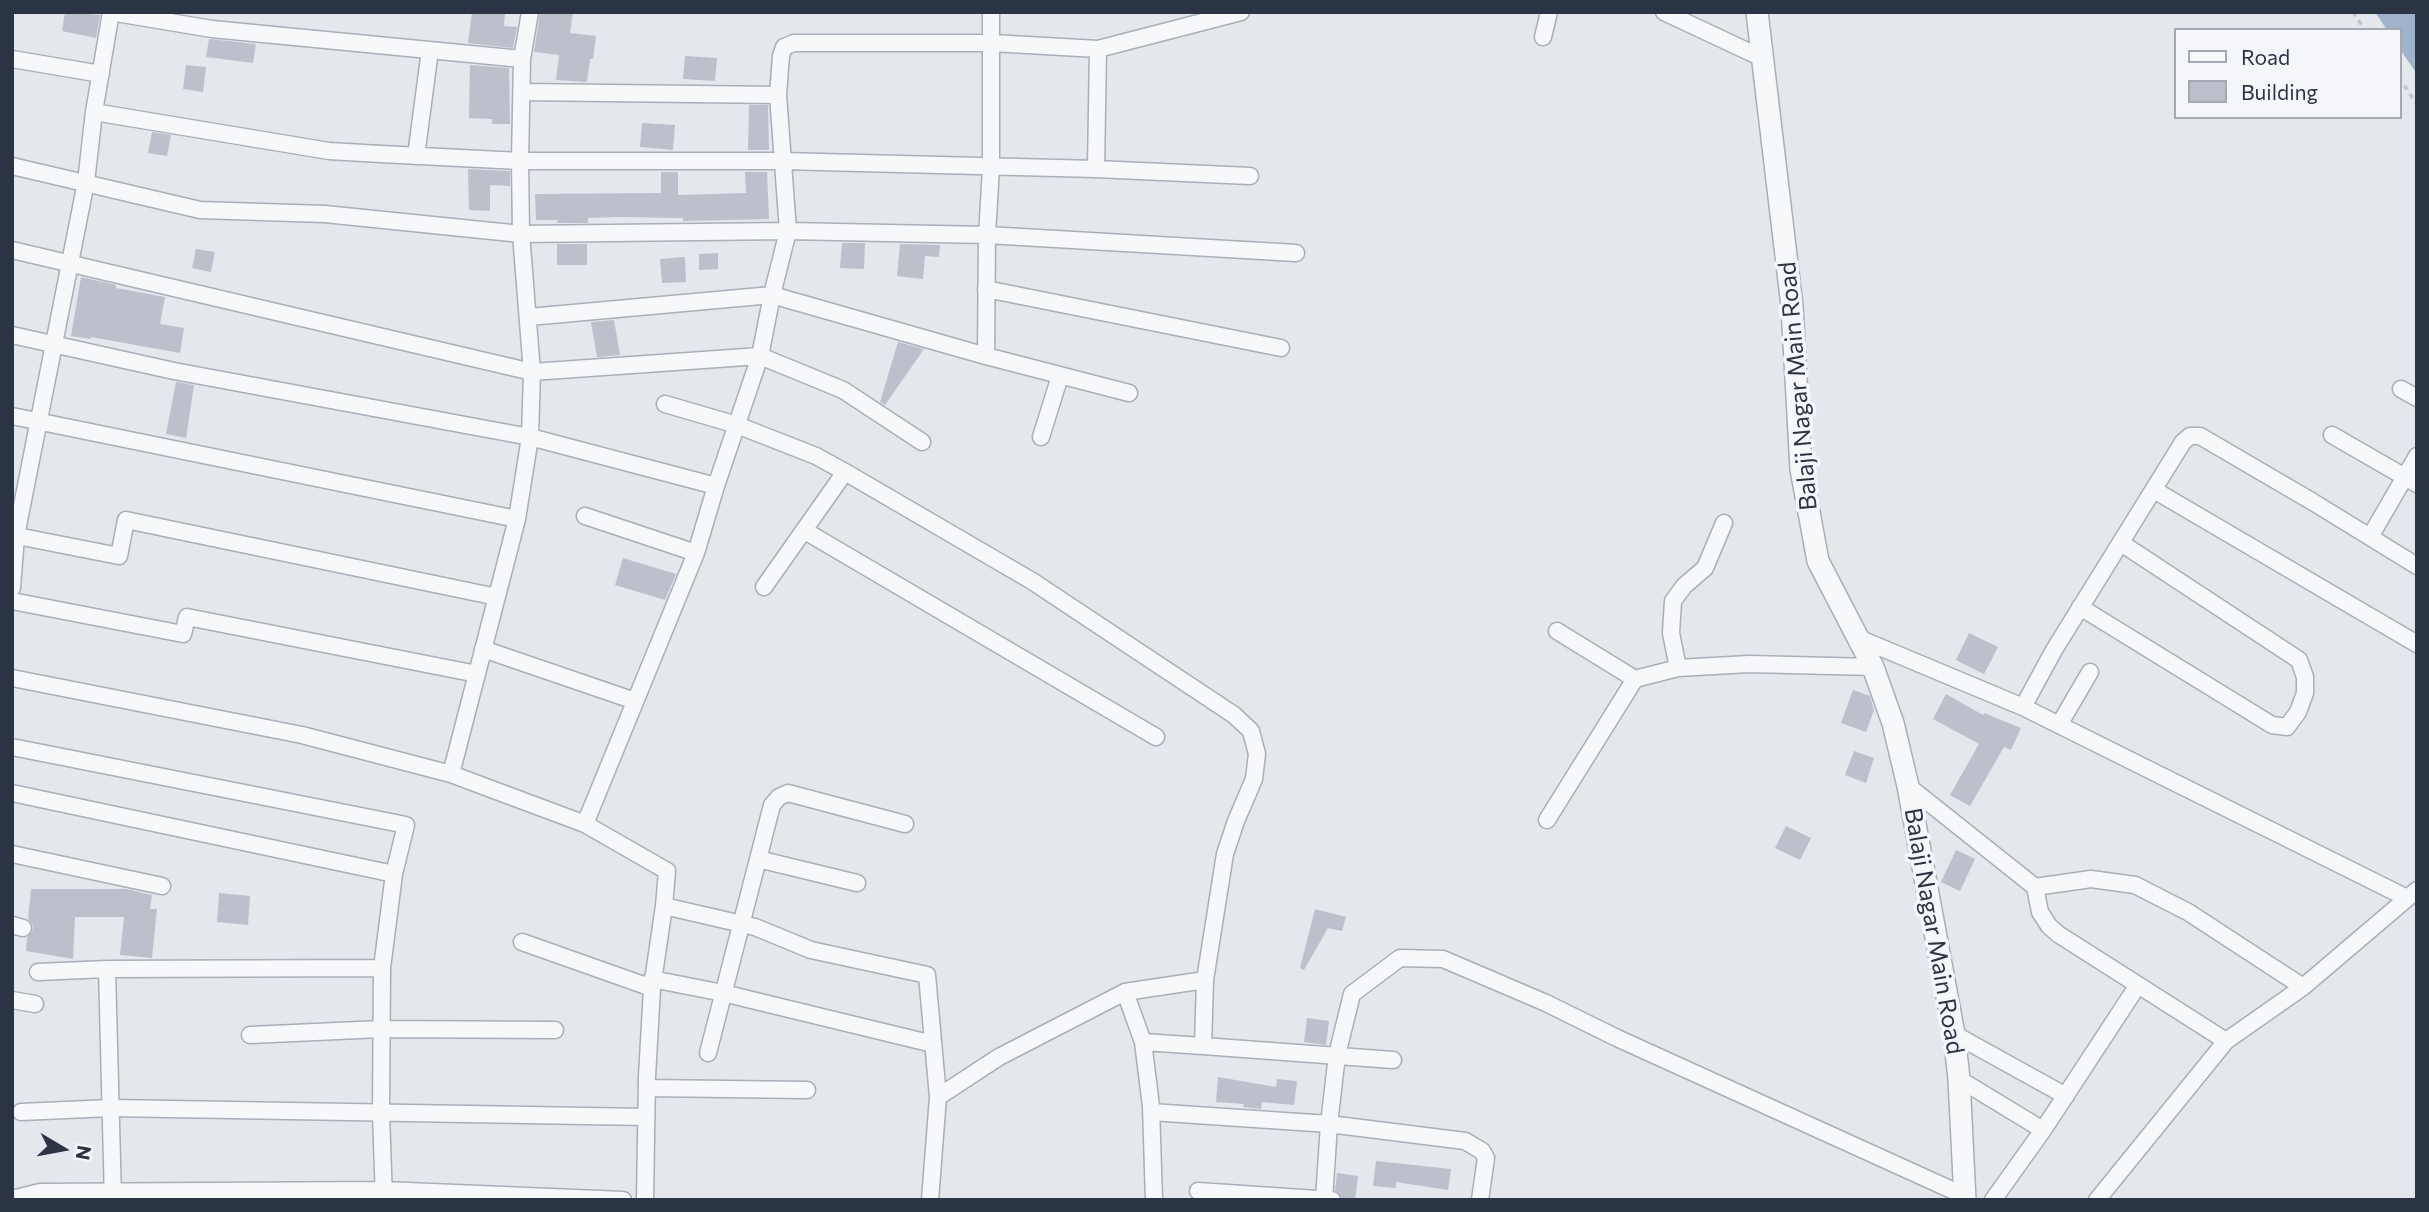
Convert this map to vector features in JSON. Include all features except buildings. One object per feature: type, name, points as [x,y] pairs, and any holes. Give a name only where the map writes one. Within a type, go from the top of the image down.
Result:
[{"type":"street","points":[[12,588],[14,535],[40,422],[52,344],[86,183],[94,112],[111,12],[212,29],[522,59]]},
{"type":"street","points":[[451,774],[517,519],[530,438],[532,372],[521,234],[520,161],[522,59],[530,12]]},
{"type":"street","points":[[986,356],[987,234],[991,168],[991,12]]},
{"type":"street","points":[[584,824],[696,553],[760,356],[788,231],[778,95],[780,57],[785,47],[794,43],[992,43],[1098,49],[1241,12]]},
{"type":"street","points":[[1543,37],[1549,12]]},
{"type":"street","points":[[1664,12],[1762,58]]},
{"type":"street","name":"Balaji Nagar Main Road","points":[[1757,12],[1792,306],[1801,469],[1818,561],[1873,667],[1893,723],[1908,786],[1954,1034],[1965,1198]]},
{"type":"street","points":[[1096,169],[1098,49]]},
{"type":"street","points":[[416,156],[430,50]]},
{"type":"street","points":[[12,59],[101,74]]},
{"type":"street","points":[[523,92],[778,95]]},
{"type":"street","points":[[94,112],[330,151],[416,156],[520,161],[782,161],[1250,176]]},
{"type":"street","points":[[12,166],[200,210],[325,214],[521,234],[788,231],[987,234],[1296,253]]},
{"type":"street","points":[[12,250],[532,372],[760,356],[843,390],[922,442]]},
{"type":"street","points":[[986,289],[1281,348]]},
{"type":"street","points":[[529,317],[772,295],[986,356],[1129,393]]},
{"type":"street","points":[[12,335],[174,371],[530,438],[716,486]]},
{"type":"street","points":[[1041,438],[1060,376]]},
{"type":"street","points":[[2400,389],[2417,398]]},
{"type":"street","points":[[665,404],[737,425],[816,456],[845,472],[1032,581],[1234,715],[1251,731],[1257,754],[1254,779],[1225,854],[1205,979],[1203,1046]]},
{"type":"street","points":[[12,416],[517,519]]},
{"type":"street","points":[[2332,435],[2411,480]]},
{"type":"street","points":[[2023,707],[2080,607],[2183,443],[2190,436],[2200,436],[2417,566]]},
{"type":"street","points":[[2370,537],[2411,480],[2417,456]]},
{"type":"street","points":[[764,587],[845,472]]},
{"type":"street","points":[[2154,490],[2417,644]]},
{"type":"street","points":[[585,516],[696,553]]},
{"type":"street","points":[[14,535],[119,556],[126,520],[497,597]]},
{"type":"street","points":[[1678,668],[1671,633],[1673,601],[1684,586],[1705,568],[1724,523]]},
{"type":"street","points":[[805,531],[1156,737]]},
{"type":"street","points":[[2080,607],[2272,725],[2287,727],[2298,712],[2305,693],[2305,677],[2299,660],[2120,543]]},
{"type":"street","points":[[12,601],[183,634],[187,617],[477,674]]},
{"type":"street","points":[[1557,631],[1635,679]]},
{"type":"street","points":[[1858,638],[2023,707],[2412,894],[2303,987],[2226,1041],[2098,1200]]},
{"type":"street","points":[[483,649],[635,701]]},
{"type":"street","points":[[1547,820],[1635,679],[1678,668],[1749,664],[1873,667]]},
{"type":"street","points":[[2059,725],[2091,672]]},
{"type":"street","points":[[12,678],[302,735],[451,774],[584,824],[667,871],[652,984],[645,1200]]},
{"type":"street","points":[[12,747],[405,825],[394,874],[382,968],[381,1113],[384,1195]]},
{"type":"street","points":[[1908,786],[2035,887],[2040,912],[2049,926],[2226,1041]]},
{"type":"street","points":[[12,793],[394,874]]},
{"type":"street","points":[[708,1053],[772,805],[779,797],[788,793],[905,824]]},
{"type":"street","points":[[12,854],[162,886]]},
{"type":"street","points":[[758,859],[857,883]]},
{"type":"street","points":[[2035,887],[2091,879],[2135,886],[2188,912],[2303,987]]},
{"type":"street","points":[[664,906],[755,927],[811,950],[927,975],[938,1097],[930,1200]]},
{"type":"street","points":[[522,942],[652,984],[723,993],[933,1044]]},
{"type":"street","points":[[1324,1200],[1337,1055],[1352,994],[1400,958],[1443,959],[1546,1003],[1965,1198]]},
{"type":"street","points":[[38,972],[107,969],[382,968]]},
{"type":"street","points":[[107,969],[113,1196]]},
{"type":"street","points":[[938,1097],[999,1057],[1125,992],[1205,979]]},
{"type":"street","points":[[1993,1200],[2066,1096],[2138,985]]},
{"type":"street","points":[[1125,992],[1143,1042],[1151,1112],[1154,1200]]},
{"type":"street","points":[[12,1000],[35,1004]]},
{"type":"street","points":[[250,1035],[382,1029],[555,1030]]},
{"type":"street","points":[[1954,1034],[2066,1096]]},
{"type":"street","points":[[1143,1042],[1393,1060]]},
{"type":"street","points":[[1959,1079],[2043,1130]]},
{"type":"street","points":[[647,1088],[807,1090]]},
{"type":"street","points":[[21,1112],[111,1108],[646,1117]]},
{"type":"street","points":[[1151,1112],[1329,1124],[1465,1141],[1475,1145],[1486,1158],[1480,1200]]},
{"type":"street","points":[[1198,1191],[1332,1200]]},
{"type":"street","points":[[12,1199],[40,1192],[113,1196],[384,1195],[623,1200]]},
{"type":"path","points":[[2353,12],[2364,28]]},
{"type":"path","points":[[2401,80],[2417,105]]},
{"type":"water","points":[[2375,12],[2417,12],[2417,74],[2401,51],[2401,28],[2386,28]]}]
